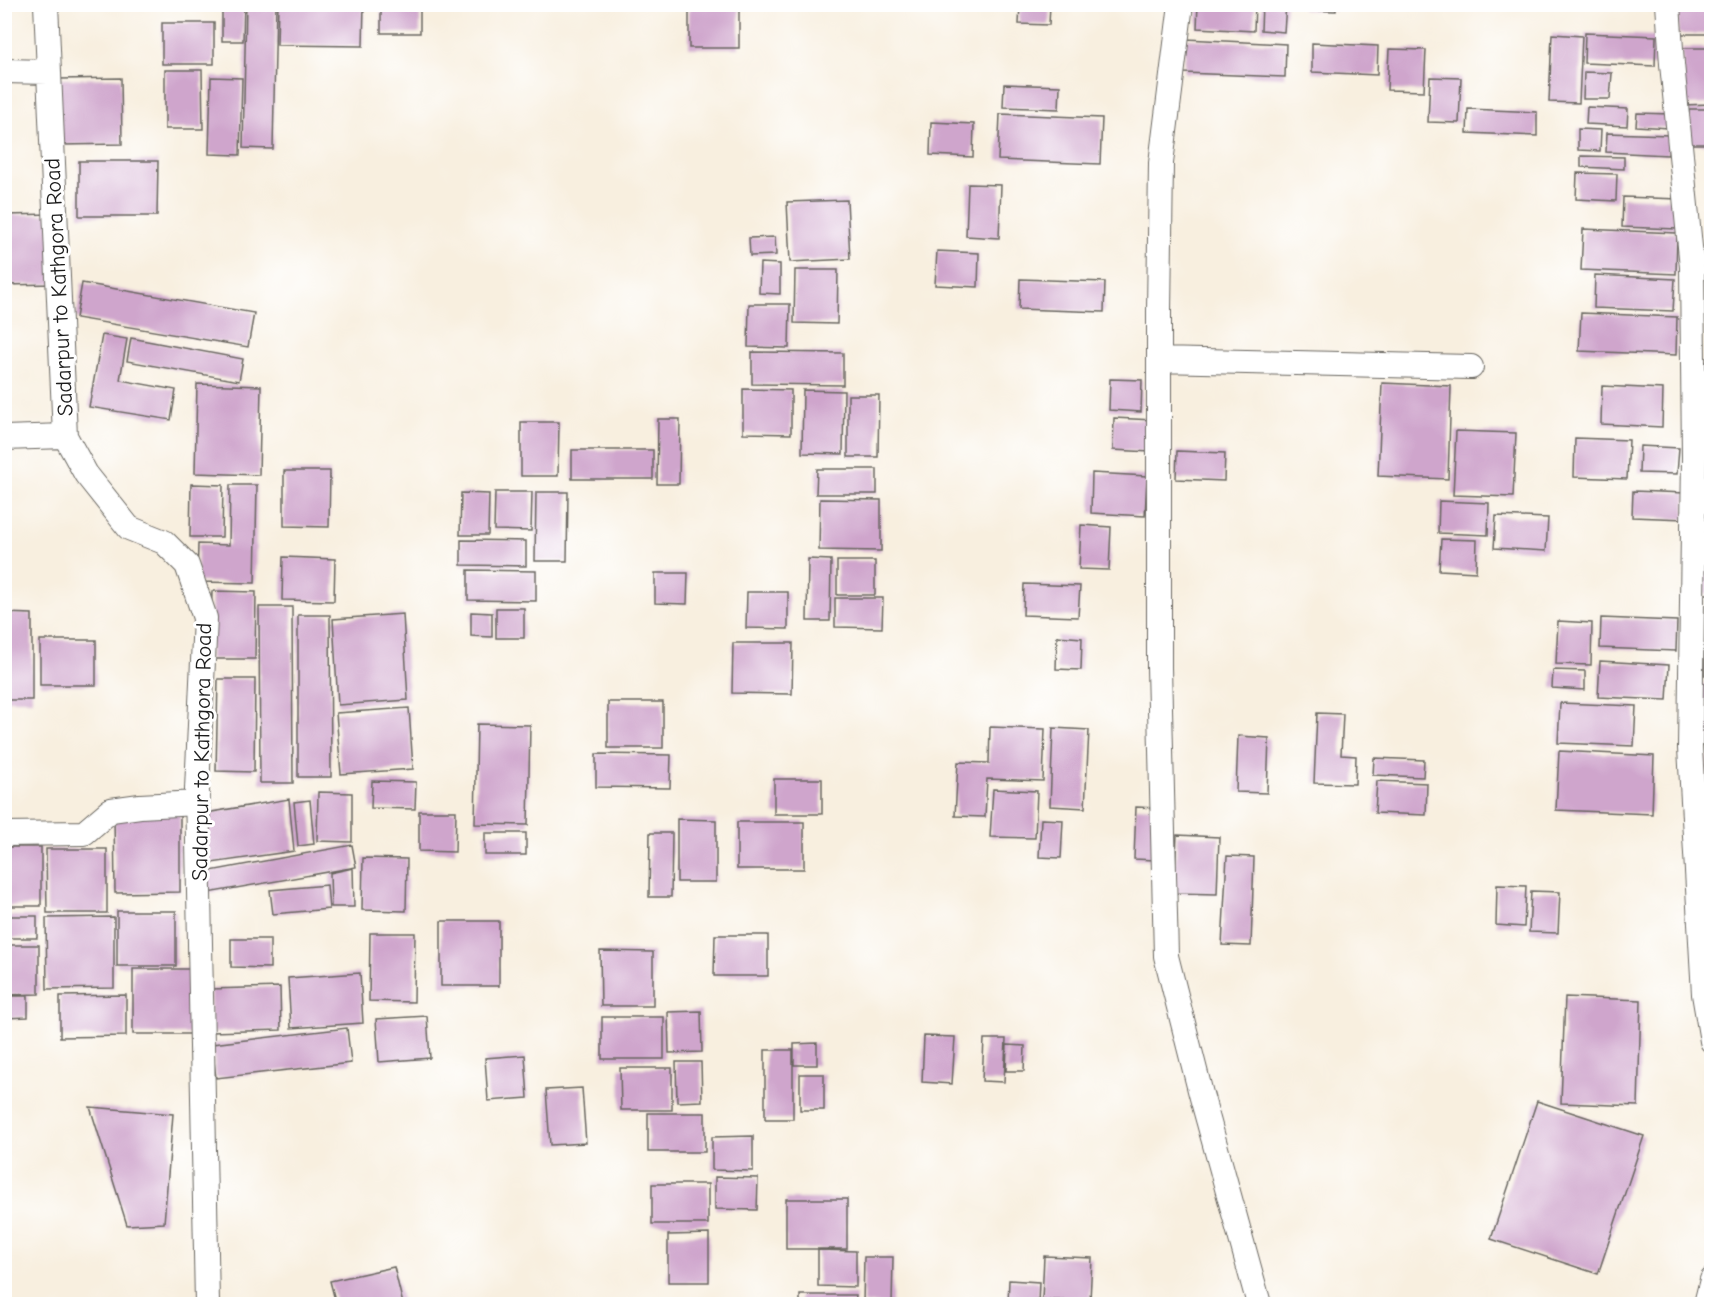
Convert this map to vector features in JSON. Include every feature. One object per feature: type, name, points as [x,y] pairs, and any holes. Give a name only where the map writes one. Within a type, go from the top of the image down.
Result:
[{"type":"street","name":"Sadarpur to Kathgora Road","points":[[46,4],[65,436],[86,474],[129,528],[164,542],[187,566],[205,618],[198,803],[207,1305]]},
{"type":"street","points":[[1180,4],[1161,163],[1159,667],[1166,956],[1259,1305]]},
{"type":"street","points":[[1668,4],[1692,267],[1694,457],[1690,748],[1704,994],[1712,1041]]},
{"type":"street","points":[[4,71],[48,72]]},
{"type":"street","points":[[1159,360],[1471,367]]},
{"type":"street","points":[[4,438],[65,436]]},
{"type":"street","points":[[4,834],[84,832],[111,810],[198,803]]},
{"type":"street","points":[[1706,1305],[1712,1280]]},
{"type":"building","points":[[222,4],[244,4],[243,41],[222,41]]},
{"type":"building","points":[[246,4],[276,4],[273,149],[243,148]]},
{"type":"building","points":[[278,4],[364,4],[363,46],[277,45]]},
{"type":"building","points":[[381,4],[420,4],[420,33],[381,33]]},
{"type":"building","points":[[1020,4],[1050,4],[1049,25],[1019,24]]},
{"type":"building","points":[[1198,4],[1255,4],[1254,31],[1197,28]]},
{"type":"building","points":[[1262,4],[1286,4],[1284,32],[1261,30]]},
{"type":"building","points":[[1303,4],[1336,4],[1336,11],[1302,10]]},
{"type":"building","points":[[1678,4],[1712,4],[1712,34],[1678,34]]},
{"type":"building","points":[[689,5],[739,5],[739,48],[689,48]]},
{"type":"building","points":[[162,23],[214,23],[214,64],[162,64]]},
{"type":"building","points":[[1585,33],[1656,36],[1655,66],[1584,63]]},
{"type":"building","points":[[1552,34],[1582,36],[1579,103],[1549,102]]},
{"type":"building","points":[[1186,39],[1286,44],[1285,77],[1184,73]]},
{"type":"building","points":[[1312,43],[1378,46],[1377,75],[1312,72]]},
{"type":"building","points":[[1682,48],[1712,48],[1712,104],[1683,105]]},
{"type":"building","points":[[1389,49],[1426,50],[1424,91],[1387,90]]},
{"type":"building","points":[[165,70],[202,70],[203,129],[165,129]]},
{"type":"building","points":[[1584,72],[1612,73],[1610,99],[1583,99]]},
{"type":"building","points":[[211,77],[242,78],[240,155],[209,154]]},
{"type":"building","points":[[1430,77],[1461,78],[1459,123],[1428,122]]},
{"type":"building","points":[[121,78],[122,144],[60,145],[59,79]]},
{"type":"building","points":[[1004,84],[1060,86],[1059,109],[1003,107]]},
{"type":"building","points":[[1587,107],[1628,109],[1627,126],[1586,124]]},
{"type":"building","points":[[1468,109],[1537,112],[1537,136],[1467,133]]},
{"type":"building","points":[[1689,109],[1712,109],[1712,144],[1690,144]]},
{"type":"building","points":[[1637,113],[1670,114],[1669,128],[1636,126]]},
{"type":"building","points":[[1000,114],[1102,118],[1100,164],[998,160]]},
{"type":"building","points":[[931,122],[974,124],[973,157],[930,155]]},
{"type":"building","points":[[1578,129],[1601,130],[1600,151],[1578,150]]},
{"type":"building","points":[[1607,133],[1669,135],[1668,155],[1606,152]]},
{"type":"building","points":[[1581,156],[1624,157],[1624,169],[1581,167]]},
{"type":"building","points":[[79,161],[158,161],[157,216],[79,216]]},
{"type":"building","points":[[1577,173],[1617,174],[1616,201],[1576,199]]},
{"type":"building","points":[[968,184],[1001,185],[999,238],[966,236]]},
{"type":"building","points":[[1623,197],[1679,199],[1678,229],[1622,227]]},
{"type":"building","points":[[847,200],[850,259],[790,262],[787,202]]},
{"type":"building","points":[[54,214],[55,284],[4,285],[4,215]]},
{"type":"building","points":[[1583,229],[1677,233],[1676,274],[1581,270]]},
{"type":"building","points":[[775,237],[776,255],[750,256],[749,238]]},
{"type":"building","points":[[937,251],[979,253],[978,287],[935,285]]},
{"type":"building","points":[[760,263],[780,264],[780,294],[759,293]]},
{"type":"building","points":[[795,270],[838,270],[837,324],[794,323]]},
{"type":"building","points":[[1595,275],[1675,279],[1673,311],[1594,308]]},
{"type":"building","points":[[1020,279],[1105,282],[1104,312],[1019,309]]},
{"type":"building","points":[[82,283],[254,313],[248,347],[76,318]]},
{"type":"building","points":[[749,304],[790,304],[789,348],[748,347]]},
{"type":"building","points":[[1581,313],[1677,317],[1676,355],[1579,351]]},
{"type":"building","points":[[102,335],[127,339],[120,380],[176,390],[171,420],[89,407]]},
{"type":"building","points":[[131,338],[243,359],[239,381],[127,361]]},
{"type":"building","points":[[752,352],[843,353],[843,385],[752,384]]},
{"type":"building","points":[[1702,362],[1712,362],[1712,397],[1703,397]]},
{"type":"building","points":[[1110,379],[1142,380],[1141,412],[1109,410]]},
{"type":"building","points":[[1382,383],[1451,386],[1448,479],[1378,476]]},
{"type":"building","points":[[197,384],[261,386],[259,475],[195,473]]},
{"type":"building","points":[[1602,386],[1663,389],[1662,427],[1601,424]]},
{"type":"building","points":[[743,389],[791,390],[791,434],[743,433]]},
{"type":"building","points":[[803,390],[844,391],[843,454],[802,453]]},
{"type":"building","points":[[848,395],[879,395],[878,457],[848,457]]},
{"type":"building","points":[[1701,404],[1712,404],[1712,437],[1701,437]]},
{"type":"building","points":[[1114,418],[1153,420],[1151,452],[1113,450]]},
{"type":"building","points":[[658,419],[680,419],[679,484],[657,484]]},
{"type":"building","points":[[521,422],[559,422],[558,476],[521,476]]},
{"type":"building","points":[[1456,431],[1516,433],[1513,497],[1453,495]]},
{"type":"building","points":[[1575,438],[1629,440],[1627,479],[1574,477]]},
{"type":"building","points":[[1640,446],[1679,448],[1677,474],[1639,473]]},
{"type":"building","points":[[572,450],[653,450],[653,479],[572,479]]},
{"type":"building","points":[[1177,451],[1225,453],[1224,481],[1176,479]]},
{"type":"building","points":[[817,469],[877,469],[877,494],[816,494]]},
{"type":"building","points":[[284,471],[330,471],[329,527],[284,526]]},
{"type":"building","points":[[1092,473],[1147,476],[1145,516],[1091,513]]},
{"type":"building","points":[[191,484],[223,485],[222,537],[190,537]]},
{"type":"building","points":[[230,485],[257,485],[255,583],[197,582],[198,544],[229,545]]},
{"type":"building","points":[[1633,491],[1686,493],[1685,519],[1632,517]]},
{"type":"building","points":[[495,492],[532,492],[531,531],[494,530]]},
{"type":"building","points":[[536,492],[568,492],[567,561],[535,561]]},
{"type":"building","points":[[461,493],[489,494],[488,535],[460,535]]},
{"type":"building","points":[[820,499],[881,500],[881,551],[819,550]]},
{"type":"building","points":[[1439,501],[1489,503],[1488,535],[1438,533]]},
{"type":"building","points":[[1707,513],[1712,513],[1712,541],[1707,541]]},
{"type":"building","points":[[1496,516],[1548,518],[1546,551],[1494,548]]},
{"type":"building","points":[[1081,525],[1111,527],[1109,570],[1079,569]]},
{"type":"building","points":[[1441,539],[1477,540],[1476,572],[1439,570]]},
{"type":"building","points":[[461,540],[526,541],[526,566],[461,565]]},
{"type":"building","points":[[1703,550],[1712,550],[1712,594],[1703,594]]},
{"type":"building","points":[[283,557],[335,559],[334,601],[282,600]]},
{"type":"building","points":[[808,559],[831,560],[830,621],[807,621]]},
{"type":"building","points":[[837,561],[875,561],[875,595],[837,595]]},
{"type":"building","points":[[468,570],[536,571],[536,601],[468,600]]},
{"type":"building","points":[[655,573],[688,573],[687,604],[655,603]]},
{"type":"building","points":[[1024,584],[1080,586],[1078,617],[1023,615]]},
{"type":"building","points":[[212,591],[256,592],[255,659],[210,659]]},
{"type":"building","points":[[747,592],[788,592],[788,629],[746,628]]},
{"type":"building","points":[[835,598],[883,598],[882,628],[835,627]]},
{"type":"building","points":[[259,607],[292,607],[293,783],[260,783]]},
{"type":"building","points":[[496,608],[524,608],[524,638],[496,638]]},
{"type":"building","points":[[471,612],[492,613],[492,637],[471,636]]},
{"type":"building","points":[[4,613],[32,614],[32,700],[4,700]]},
{"type":"building","points":[[403,614],[408,700],[338,705],[333,619]]},
{"type":"building","points":[[298,615],[330,615],[331,777],[298,777]]},
{"type":"building","points":[[1601,618],[1677,621],[1676,651],[1600,648]]},
{"type":"building","points":[[1558,621],[1592,623],[1591,665],[1556,664]]},
{"type":"building","points":[[1057,636],[1082,638],[1081,670],[1056,669]]},
{"type":"building","points":[[40,640],[96,640],[96,685],[40,685]]},
{"type":"building","points":[[733,643],[793,643],[792,694],[732,693]]},
{"type":"building","points":[[1705,650],[1712,650],[1712,675],[1705,675]]},
{"type":"building","points":[[1600,661],[1669,665],[1667,700],[1598,697]]},
{"type":"building","points":[[1553,670],[1585,671],[1585,690],[1552,688]]},
{"type":"building","points":[[218,679],[255,679],[254,772],[216,771]]},
{"type":"building","points":[[1701,684],[1712,684],[1712,700],[1701,700]]},
{"type":"building","points":[[608,702],[663,702],[663,748],[608,748]]},
{"type":"building","points":[[1560,703],[1636,706],[1634,746],[1558,743]]},
{"type":"building","points":[[1705,707],[1712,707],[1712,745],[1704,745]]},
{"type":"building","points":[[409,708],[413,769],[341,774],[336,713]]},
{"type":"building","points":[[1317,713],[1343,714],[1341,755],[1356,756],[1355,784],[1314,783]]},
{"type":"building","points":[[477,724],[530,725],[528,825],[475,824]]},
{"type":"building","points":[[990,727],[1045,729],[1043,781],[987,779],[985,817],[955,816],[958,762],[989,763]]},
{"type":"building","points":[[1053,728],[1089,730],[1085,808],[1050,806]]},
{"type":"building","points":[[1238,736],[1269,738],[1267,793],[1236,792]]},
{"type":"building","points":[[1559,751],[1654,756],[1652,814],[1556,810]]},
{"type":"building","points":[[596,754],[671,755],[670,788],[596,787]]},
{"type":"building","points":[[1707,756],[1712,756],[1712,802],[1707,802]]},
{"type":"building","points":[[1374,758],[1424,760],[1423,777],[1373,775]]},
{"type":"building","points":[[774,779],[822,779],[822,814],[774,814]]},
{"type":"building","points":[[372,781],[416,782],[415,809],[371,808]]},
{"type":"building","points":[[1377,781],[1427,783],[1426,815],[1375,813]]},
{"type":"building","points":[[993,789],[1037,791],[1035,838],[990,837]]},
{"type":"building","points":[[318,792],[352,793],[352,842],[317,841]]},
{"type":"building","points":[[289,799],[294,851],[205,864],[206,813]]},
{"type":"building","points":[[310,800],[314,844],[298,846],[294,802]]},
{"type":"building","points":[[1136,807],[1157,808],[1155,860],[1134,859]]},
{"type":"building","points":[[419,811],[456,811],[455,852],[419,851]]},
{"type":"building","points":[[180,812],[180,892],[115,893],[114,813]]},
{"type":"building","points":[[677,819],[716,820],[716,882],[677,882]]},
{"type":"building","points":[[1041,819],[1063,820],[1061,858],[1039,857]]},
{"type":"building","points":[[737,822],[804,822],[804,869],[737,869]]},
{"type":"building","points":[[485,833],[526,833],[526,855],[485,855]]},
{"type":"building","points":[[650,833],[672,833],[671,897],[649,897]]},
{"type":"building","points":[[1177,835],[1219,837],[1217,894],[1174,893]]},
{"type":"building","points":[[352,845],[356,867],[208,893],[205,872]]},
{"type":"building","points":[[4,847],[41,847],[41,906],[4,906]]},
{"type":"building","points":[[46,849],[107,849],[107,913],[47,913]]},
{"type":"building","points":[[1227,856],[1254,857],[1251,946],[1222,945]]},
{"type":"building","points":[[363,858],[407,859],[406,911],[362,910]]},
{"type":"building","points":[[353,868],[354,907],[331,907],[330,873]]},
{"type":"building","points":[[327,885],[329,909],[273,914],[270,890]]},
{"type":"building","points":[[1497,885],[1526,886],[1524,927],[1496,925]]},
{"type":"building","points":[[1531,891],[1560,892],[1558,933],[1529,932]]},
{"type":"building","points":[[117,911],[176,911],[176,966],[117,966]]},
{"type":"building","points":[[4,916],[37,916],[37,938],[4,938]]},
{"type":"building","points":[[114,917],[114,988],[47,989],[46,918]]},
{"type":"building","points":[[441,921],[499,921],[499,986],[441,986]]},
{"type":"building","points":[[370,933],[415,933],[414,1002],[369,1001]]},
{"type":"building","points":[[715,935],[768,935],[768,976],[714,976]]},
{"type":"building","points":[[231,939],[270,939],[270,968],[231,967]]},
{"type":"building","points":[[5,945],[39,945],[39,994],[5,995]]},
{"type":"building","points":[[600,951],[653,952],[653,1006],[601,1006]]},
{"type":"building","points":[[133,969],[196,969],[197,1034],[133,1034]]},
{"type":"building","points":[[360,973],[363,1023],[291,1028],[288,978]]},
{"type":"building","points":[[280,987],[281,1030],[211,1032],[210,989]]},
{"type":"building","points":[[126,995],[126,1036],[60,1037],[60,996]]},
{"type":"building","points":[[5,996],[28,996],[28,1017],[5,1018]]},
{"type":"building","points":[[1565,997],[1641,1000],[1638,1106],[1561,1103]]},
{"type":"building","points":[[701,1011],[702,1052],[669,1053],[668,1012]]},
{"type":"building","points":[[427,1016],[430,1058],[379,1062],[376,1019]]},
{"type":"building","points":[[602,1017],[664,1017],[664,1059],[602,1059]]},
{"type":"building","points":[[347,1028],[351,1063],[216,1078],[212,1044]]},
{"type":"building","points":[[924,1036],[955,1037],[952,1084],[922,1082]]},
{"type":"building","points":[[984,1039],[1006,1039],[1004,1082],[982,1081]]},
{"type":"building","points":[[817,1043],[817,1065],[794,1065],[794,1044]]},
{"type":"building","points":[[1007,1045],[1025,1046],[1024,1071],[1006,1071]]},
{"type":"building","points":[[765,1050],[793,1050],[793,1119],[765,1119]]},
{"type":"building","points":[[525,1055],[528,1098],[488,1101],[485,1058]]},
{"type":"building","points":[[676,1062],[701,1062],[702,1101],[677,1102]]},
{"type":"building","points":[[620,1068],[672,1068],[672,1110],[621,1110]]},
{"type":"building","points":[[800,1074],[824,1074],[824,1110],[800,1110]]},
{"type":"building","points":[[582,1088],[586,1143],[550,1145],[546,1090]]},
{"type":"building","points":[[1537,1101],[1644,1136],[1598,1274],[1491,1239]]},
{"type":"building","points":[[90,1107],[173,1114],[164,1223],[127,1225]]},
{"type":"building","points":[[648,1113],[705,1113],[705,1152],[648,1152]]},
{"type":"building","points":[[753,1136],[753,1171],[712,1170],[712,1137]]},
{"type":"building","points":[[715,1177],[758,1178],[757,1210],[715,1209]]},
{"type":"building","points":[[652,1184],[708,1184],[708,1224],[652,1224]]},
{"type":"building","points":[[786,1199],[847,1199],[847,1249],[786,1249]]},
{"type":"building","points":[[709,1234],[709,1282],[668,1282],[668,1235]]},
{"type":"building","points":[[818,1250],[856,1251],[856,1287],[818,1286]]},
{"type":"building","points":[[1044,1256],[1092,1258],[1090,1301],[1042,1300]]},
{"type":"building","points":[[864,1257],[893,1257],[892,1304],[863,1304]]},
{"type":"building","points":[[394,1267],[403,1304],[336,1304],[330,1281]]},
{"type":"building","points":[[1009,1280],[1039,1282],[1038,1304],[1008,1304]]},
{"type":"building","points":[[800,1295],[856,1295],[855,1304],[800,1304]]}]
